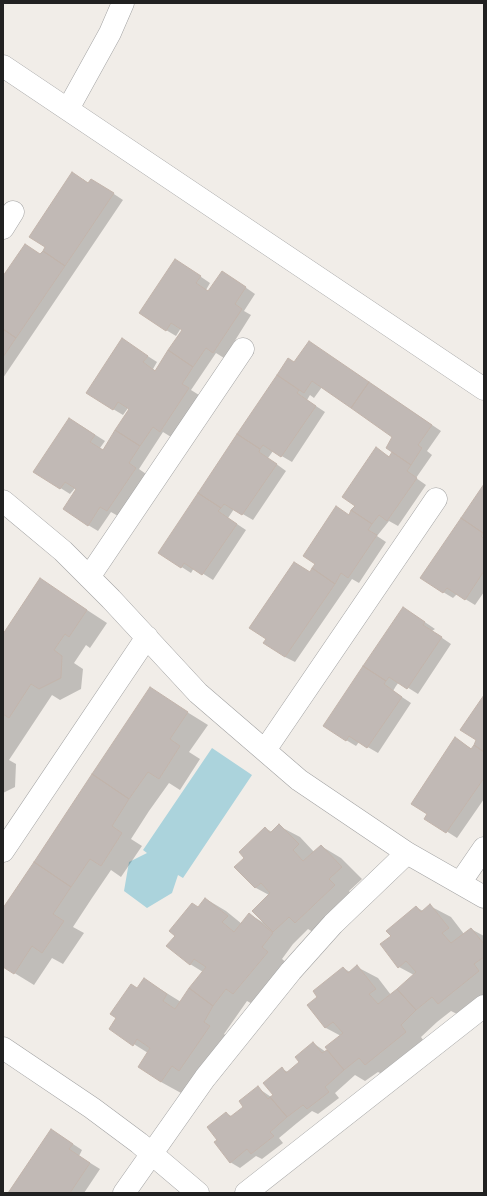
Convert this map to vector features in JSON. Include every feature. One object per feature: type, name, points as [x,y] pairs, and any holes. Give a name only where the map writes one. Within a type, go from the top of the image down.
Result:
[{"type":"street","points":[[68,109],[110,32],[123,3]]},
{"type":"street","points":[[3,66],[484,389]]},
{"type":"street","points":[[89,577],[243,349]]},
{"type":"street","points":[[265,750],[436,499]]},
{"type":"street","points":[[3,501],[63,551],[147,637],[198,693],[299,780],[407,853],[484,897]]},
{"type":"street","points":[[3,851],[147,637]]},
{"type":"street","points":[[460,883],[484,848]]},
{"type":"street","points":[[124,1193],[205,1078],[291,971],[333,924],[407,853]]},
{"type":"street","points":[[246,1193],[484,1006]]},
{"type":"street","points":[[3,1048],[92,1108],[139,1143],[198,1193]]},
{"type":"water","points":[[212,748],[252,775],[183,878],[178,875],[172,893],[147,908],[124,891],[129,862],[147,853],[143,850]]},
{"type":"building","points":[[72,172],[88,183],[91,179],[114,193],[65,266],[43,251],[45,247],[29,237]]},
{"type":"building","points":[[25,244],[40,254],[43,251],[65,266],[16,338],[3,329],[3,276]]},
{"type":"building","points":[[175,259],[201,276],[196,283],[208,291],[222,271],[246,287],[235,304],[242,309],[213,353],[206,348],[193,367],[168,350],[182,330],[171,323],[166,331],[139,313]]},
{"type":"building","points":[[3,329],[16,338],[3,357]]},
{"type":"building","points":[[122,338],[148,356],[143,362],[155,371],[168,350],[193,367],[182,384],[189,388],[160,432],[153,427],[140,446],[115,430],[129,409],[118,402],[113,410],[86,393]]},
{"type":"building","points":[[309,341],[369,382],[351,408],[312,381],[304,393],[277,375],[288,358],[294,362]]},
{"type":"building","points":[[277,375],[299,390],[297,393],[316,406],[281,457],[263,445],[260,449],[237,434]]},
{"type":"building","points":[[369,382],[432,425],[418,445],[422,448],[411,465],[386,448],[392,437],[351,408]]},
{"type":"building","points":[[69,418],[95,435],[90,442],[103,450],[115,430],[140,446],[129,463],[136,468],[107,511],[100,507],[88,526],[63,509],[76,489],[65,482],[60,489],[33,472]]},
{"type":"building","points":[[237,434],[260,449],[259,452],[277,464],[242,515],[224,504],[221,508],[198,493]]},
{"type":"building","points":[[376,447],[389,457],[392,452],[411,465],[407,471],[417,478],[387,521],[379,515],[372,524],[351,510],[355,506],[342,497]]},
{"type":"building","points":[[484,484],[484,532],[483,533],[461,518]]},
{"type":"building","points":[[198,493],[221,508],[218,511],[237,524],[202,575],[184,563],[181,568],[158,553]]},
{"type":"building","points":[[336,506],[349,515],[351,510],[372,524],[368,530],[377,535],[348,578],[341,573],[335,584],[312,568],[315,564],[303,556]]},
{"type":"building","points":[[461,518],[483,533],[481,536],[484,539],[484,571],[465,600],[447,588],[443,593],[420,578]]},
{"type":"building","points":[[294,562],[310,572],[312,568],[335,584],[285,657],[263,643],[266,639],[249,628]]},
{"type":"building","points":[[40,578],[87,610],[69,637],[65,634],[54,650],[62,656],[61,678],[39,689],[31,684],[9,718],[3,714],[3,634]]},
{"type":"building","points":[[403,607],[425,622],[423,625],[442,637],[407,689],[389,677],[386,681],[363,666]]},
{"type":"building","points":[[363,666],[386,681],[384,684],[402,697],[367,748],[349,736],[346,741],[323,726]]},
{"type":"building","points":[[150,687],[188,712],[170,739],[180,746],[159,779],[148,772],[129,799],[92,774]]},
{"type":"building","points":[[484,695],[484,752],[474,745],[476,740],[460,730]]},
{"type":"building","points":[[455,737],[471,749],[474,745],[484,752],[484,778],[446,833],[424,819],[427,814],[411,804]]},
{"type":"building","points":[[92,774],[129,799],[112,826],[122,833],[101,866],[90,859],[71,887],[34,862]]},
{"type":"building","points":[[279,824],[299,844],[293,850],[303,861],[321,845],[342,867],[329,879],[335,885],[295,923],[289,917],[273,932],[252,911],[270,893],[261,883],[255,888],[234,867],[244,858],[239,852],[265,827],[270,833]]},
{"type":"building","points":[[34,862],[71,887],[53,914],[64,921],[42,953],[32,946],[14,974],[3,967],[3,908]]},
{"type":"building","points":[[205,898],[228,916],[222,922],[234,932],[249,913],[273,933],[262,947],[268,952],[233,994],[226,989],[213,1006],[189,988],[206,967],[194,959],[190,965],[166,946],[175,936],[169,931],[192,903],[198,907]]},
{"type":"building","points":[[430,904],[449,928],[442,933],[451,943],[471,928],[484,944],[484,957],[474,964],[479,971],[438,1004],[432,997],[416,1010],[397,989],[416,972],[406,961],[398,968],[380,944],[391,936],[386,931],[416,906],[421,912]]},
{"type":"building","points":[[357,965],[376,989],[369,994],[378,1004],[397,989],[416,1010],[401,1025],[406,1032],[365,1065],[359,1058],[344,1070],[325,1047],[343,1033],[333,1022],[325,1028],[307,1005],[317,997],[313,991],[343,967],[348,973]]},
{"type":"building","points":[[144,978],[167,994],[163,1001],[175,1009],[189,988],[213,1006],[204,1022],[210,1026],[179,1071],[172,1066],[161,1082],[138,1067],[150,1048],[137,1039],[133,1046],[109,1029],[116,1018],[110,1014],[131,984],[137,988]]},
{"type":"building","points":[[313,1042],[322,1053],[327,1050],[344,1070],[325,1087],[329,1092],[307,1109],[303,1105],[287,1117],[270,1097],[273,1095],[263,1083],[282,1067],[286,1073],[299,1062],[295,1057]]},
{"type":"building","points":[[258,1086],[268,1099],[270,1097],[287,1117],[270,1132],[274,1136],[251,1154],[247,1149],[230,1163],[214,1142],[217,1140],[207,1127],[226,1112],[230,1117],[243,1107],[239,1101]]},
{"type":"building","points":[[51,1129],[73,1144],[69,1149],[90,1163],[70,1193],[8,1193]]}]
